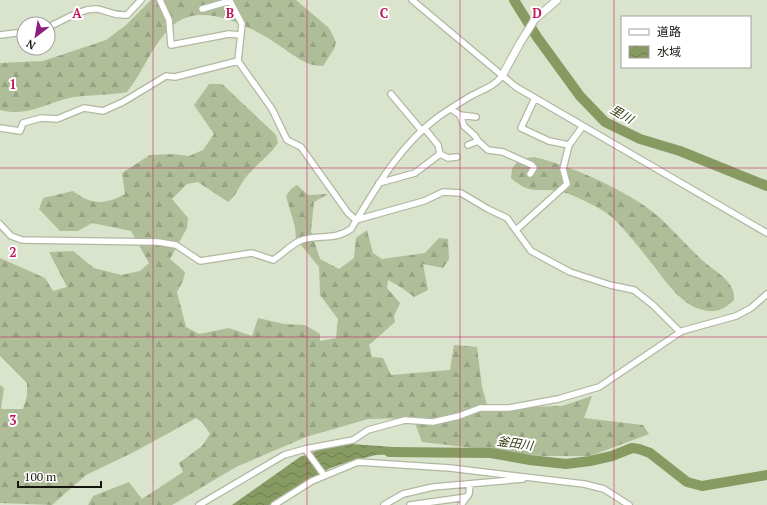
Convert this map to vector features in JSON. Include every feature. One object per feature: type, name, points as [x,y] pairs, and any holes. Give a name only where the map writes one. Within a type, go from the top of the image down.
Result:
[{"type":"street","points":[[56,24],[87,10],[98,9],[116,16],[128,14],[141,0]]},
{"type":"street","points":[[160,0],[169,20],[171,45],[228,34],[241,35]]},
{"type":"street","points":[[412,0],[502,76],[535,98],[767,233]]},
{"type":"street","points":[[0,224],[11,236],[22,240],[158,242],[176,245],[200,261],[252,253],[273,260],[302,240],[334,237],[343,234],[351,229],[379,183],[409,142],[451,109],[493,85],[502,76],[520,43],[536,19],[557,0]]},
{"type":"street","points":[[202,9],[230,1],[242,24],[238,61],[272,109],[287,140],[301,147],[348,213],[356,220]]},
{"type":"street","points":[[0,35],[16,33]]},
{"type":"street","points":[[0,128],[20,131],[23,123],[41,118],[57,118],[84,108],[103,111],[123,102],[166,76],[175,77],[238,61]]},
{"type":"street","points":[[391,94],[438,146],[440,154],[448,158],[457,157]]},
{"type":"street","points":[[535,98],[521,128],[549,141],[569,145]]},
{"type":"street","points":[[451,109],[460,115],[476,117]]},
{"type":"street","points":[[460,115],[464,126],[488,150],[503,152],[532,164],[534,168],[530,174]]},
{"type":"street","points":[[516,230],[567,184],[563,169],[569,145],[583,126]]},
{"type":"street","points":[[468,145],[478,141]]},
{"type":"street","points":[[379,183],[415,173],[440,154]]},
{"type":"street","points":[[356,220],[424,200],[443,192],[458,192],[507,218],[531,251],[570,272],[610,285],[634,290],[653,305],[673,326],[679,331],[682,331]]},
{"type":"street","points":[[199,505],[284,455],[354,440],[368,430],[405,420],[433,422],[459,416],[480,408],[509,408],[558,399],[599,387],[682,331],[736,316],[751,308],[767,294]]},
{"type":"street","points":[[307,450],[324,474]]},
{"type":"street","points":[[274,505],[324,474],[358,462],[450,468],[584,484],[604,489],[628,505]]},
{"type":"street","points":[[384,505],[403,494],[433,487],[533,478]]},
{"type":"street","points":[[461,505],[467,497],[470,484]]},
{"type":"street","points":[[410,505],[467,497]]},
{"type":"green space","points":[[151,0],[296,0],[329,28],[336,42],[334,49],[323,66],[317,66],[305,62],[270,39],[244,25],[215,16],[201,15],[188,17],[176,23],[161,38],[127,92],[69,98],[28,111],[10,112],[0,110],[0,63],[43,61],[106,40],[126,25]]},
{"type":"green space","points":[[209,84],[222,84],[276,135],[278,143],[246,177],[236,193],[228,202],[198,182],[187,184],[172,199],[188,218],[187,228],[170,259],[185,272],[183,281],[177,292],[186,327],[199,334],[229,328],[252,336],[258,318],[284,324],[305,325],[320,334],[320,341],[336,338],[338,319],[320,295],[319,267],[296,239],[295,227],[286,196],[291,189],[297,185],[308,195],[328,194],[314,202],[311,231],[320,259],[339,269],[354,258],[356,238],[367,230],[373,253],[382,259],[425,253],[439,238],[448,239],[449,259],[443,268],[423,264],[428,290],[414,297],[388,280],[387,288],[400,303],[394,316],[395,322],[369,345],[372,357],[383,358],[391,375],[450,370],[454,345],[477,347],[482,387],[488,408],[562,406],[592,396],[584,418],[643,425],[649,434],[590,456],[542,456],[422,442],[413,418],[368,419],[306,437],[236,467],[172,505],[88,505],[93,496],[129,482],[142,499],[183,472],[179,463],[202,446],[210,434],[203,423],[196,418],[134,452],[86,475],[52,505],[0,503],[0,385],[4,388],[1,409],[23,409],[27,396],[27,383],[0,356],[0,258],[45,278],[53,291],[67,287],[49,252],[73,251],[94,268],[121,275],[140,271],[149,263],[131,231],[92,223],[78,231],[60,231],[39,209],[43,198],[73,191],[86,199],[105,202],[125,194],[122,173],[150,155],[173,154],[189,156],[203,150],[214,134],[194,105]]},
{"type":"green space","points":[[534,157],[582,173],[616,189],[647,207],[702,260],[724,277],[732,287],[734,300],[725,307],[716,311],[702,310],[693,306],[668,285],[641,249],[608,214],[589,203],[562,192],[554,190],[535,190],[518,184],[511,178],[512,169],[519,159]]},
{"type":"water","points":[[338,443],[407,448],[399,454],[376,455],[330,468],[269,505],[232,505],[300,457]]},
{"type":"waterway","name":"里川","points":[[514,0],[537,37],[580,96],[605,122],[640,139],[680,151],[767,186]]},
{"type":"waterway","name":"釜田川","points":[[389,452],[491,453],[530,460],[566,464],[612,456],[632,448],[650,453],[687,482],[702,486],[767,475]]}]
